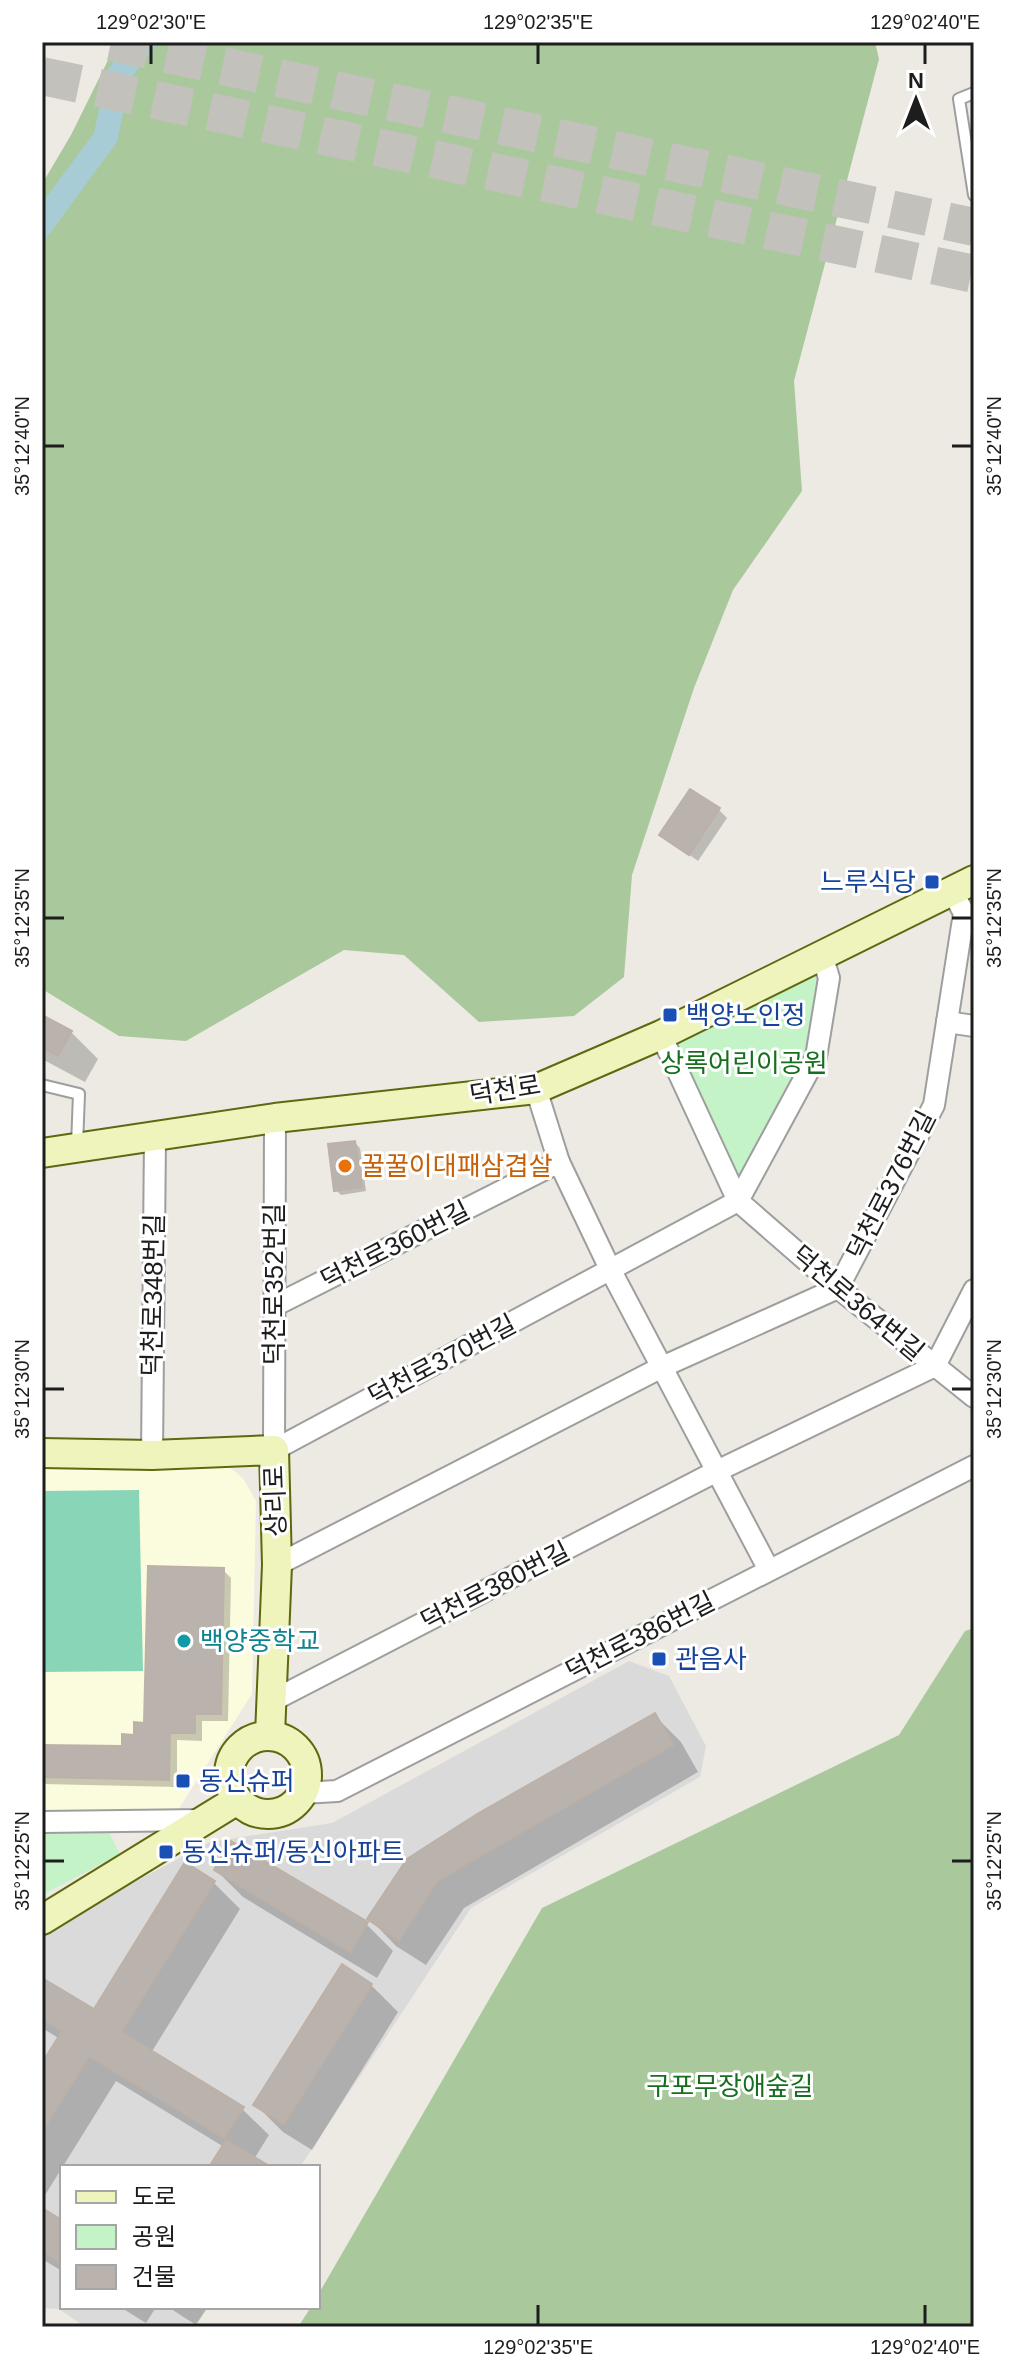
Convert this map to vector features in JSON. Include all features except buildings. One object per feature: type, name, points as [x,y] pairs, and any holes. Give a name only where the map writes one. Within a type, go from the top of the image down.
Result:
[{"type":"street","name":"덕천로","points":[[42,1153],[275,1118],[536,1089],[661,1035],[963,886]]},
{"type":"street","name":"덕천로376번길","points":[[277,1565],[662,1367],[838,1288],[934,1105],[964,913],[963,886]]},
{"type":"street","points":[[738,1201],[816,1057],[829,978],[822,955]]},
{"type":"street","points":[[947,1022],[974,1026]]},
{"type":"street","name":"덕천로364번길","points":[[661,1035],[738,1201],[838,1288],[974,1397]]},
{"type":"street","points":[[536,1089],[559,1162],[611,1271],[769,1570]]},
{"type":"street","name":"덕천로352번길","points":[[274,1450],[275,1118]]},
{"type":"street","name":"덕천로348번길","points":[[152,1455],[155,1136]]},
{"type":"street","name":"덕천로360번길","points":[[274,1306],[559,1162]]},
{"type":"street","name":"덕천로370번길","points":[[274,1450],[738,1201]]},
{"type":"street","points":[[935,1366],[974,1290]]},
{"type":"street","name":"덕천로380번길","points":[[272,1701],[717,1471],[935,1366]]},
{"type":"street","name":"상리로","points":[[42,1453],[152,1455],[274,1450],[277,1565],[270,1735]]},
{"type":"street","name":"덕천로386번길","points":[[303,1793],[337,1791],[974,1466]]},
{"type":"street","points":[[270,1735],[283,1738],[302,1755],[307,1767],[303,1793],[285,1810],[272,1814],[259,1813],[237,1800],[228,1776],[236,1751],[245,1742],[257,1737],[270,1735]]},
{"type":"street","points":[[42,1920],[237,1800]]},
{"type":"street","points":[[42,1822],[204,1820]]},
{"type":"lane","points":[[974,93],[959,99],[974,195]]},
{"type":"lane","points":[[42,1085],[79,1094],[77,1147]]},
{"type":"shaded area","points":[[42,1463],[224,1463],[243,1478],[256,1501],[252,1694],[178,1810],[42,1813]]},
{"type":"shaded area","points":[[629,1661],[669,1676],[706,1746],[700,1777],[471,1908],[301,2165],[60,2165],[60,2309],[206,2309],[197,2322],[158,2327],[85,2327],[59,2309],[42,2308],[42,1931],[210,1842],[332,1823]]},
{"type":"green space","points":[[117,42],[875,42],[879,59],[794,381],[802,491],[733,590],[694,688],[632,875],[624,977],[574,1016],[479,1022],[404,955],[344,950],[186,1041],[119,1036],[42,989],[42,184],[71,135]]},
{"type":"green space","name":"상록어린이공원","points":[[819,963],[825,983],[813,1057],[741,1191],[669,1036]]},
{"type":"green space","points":[[139,1490],[143,1671],[42,1672],[42,1491]]},
{"type":"green space","name":"구포무장애숲길","points":[[974,1628],[974,2327],[298,2327],[310,2309],[320,2309],[320,2292],[542,1908],[899,1735],[965,1631]]},
{"type":"green space","points":[[108,1831],[120,1854],[42,1895],[42,1832]]},
{"type":"water","points":[[128,42],[158,42],[130,80],[117,142],[42,244],[42,203],[94,133],[107,71]]},
{"type":"tunnel","points":[[111,42],[974,227]]},
{"type":"tunnel","points":[[42,76],[974,274]]},
{"type":"place","name":"느루식당","points":[[932,882]]},
{"type":"place","name":"백양노인정","points":[[670,1015]]},
{"type":"place","name":"꿀꿀이대패삼겹살","points":[[345,1166]]},
{"type":"place","name":"백양중학교","points":[[184,1641]]},
{"type":"place","name":"관음사","points":[[659,1659]]},
{"type":"place","name":"동신슈퍼","points":[[183,1781]]},
{"type":"place","name":"동신슈퍼/동신아파트","points":[[166,1852]]}]
